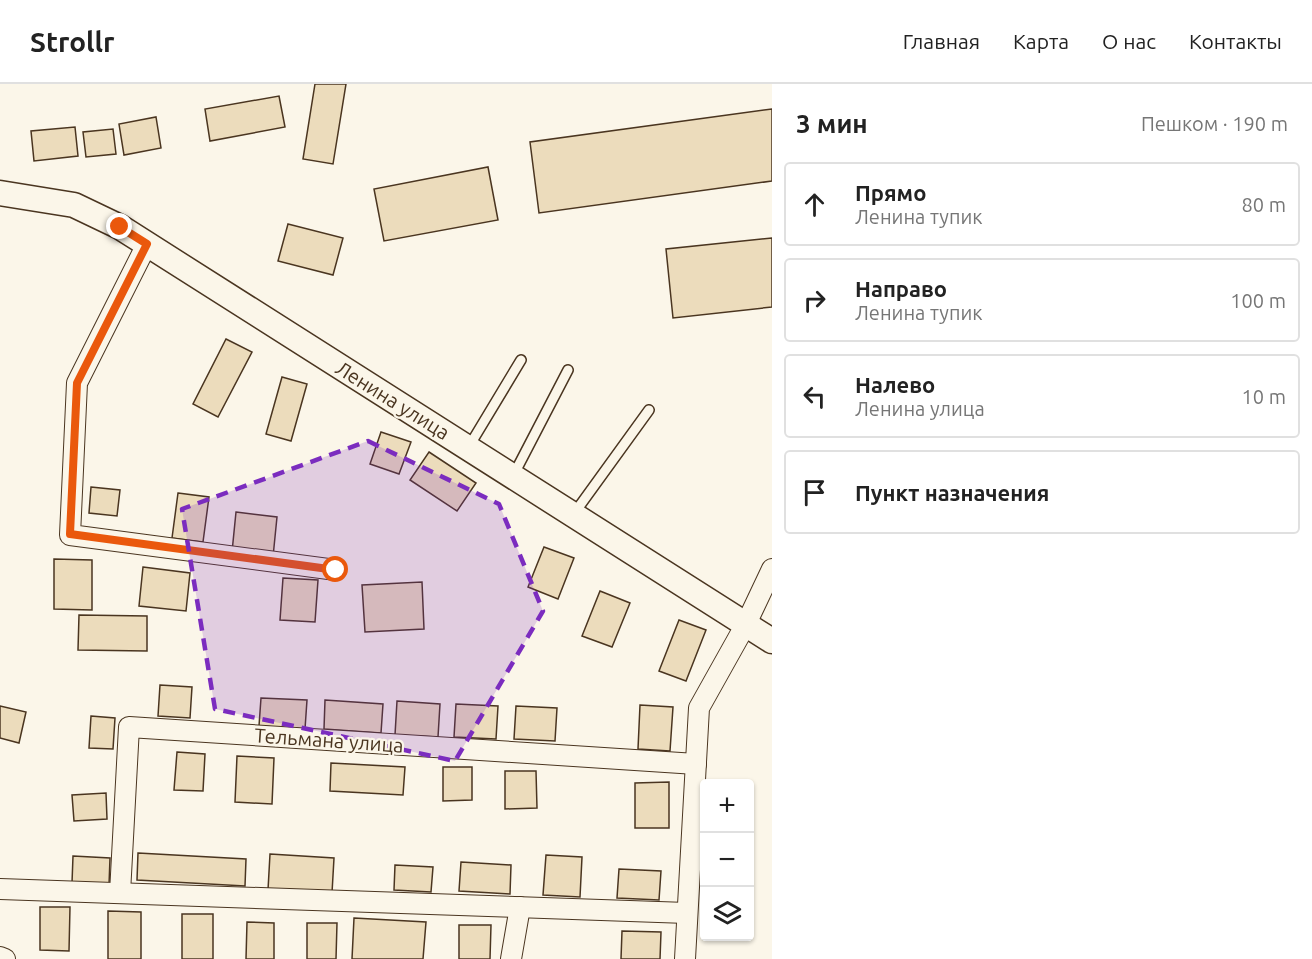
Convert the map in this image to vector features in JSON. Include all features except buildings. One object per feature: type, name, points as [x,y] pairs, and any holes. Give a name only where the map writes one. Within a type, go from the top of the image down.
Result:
[{"type":"street","name":"Ленина улица","points":[[0,193],[74,206],[120,227],[772,641]]},
{"type":"street","points":[[147,244],[77,383],[70,534],[336,570]]},
{"type":"street","points":[[685,959],[699,708],[746,624],[772,569]]},
{"type":"street","name":"Тельмана улица","points":[[120,893],[129,727],[696,764]]},
{"type":"street","points":[[0,889],[687,913]]},
{"type":"street","points":[[511,959],[520,907]]},
{"type":"street","points":[[0,957],[5,959]]},
{"type":"lane","points":[[468,448],[521,360]]},
{"type":"lane","points":[[513,476],[568,370]]},
{"type":"lane","points":[[573,515],[649,410]]},
{"type":"highlighted area","points":[[368,441],[499,504],[543,611],[455,761],[215,709],[182,509]]},
{"type":"route","points":[[120,227],[147,244],[77,383],[70,534],[336,570]]}]
